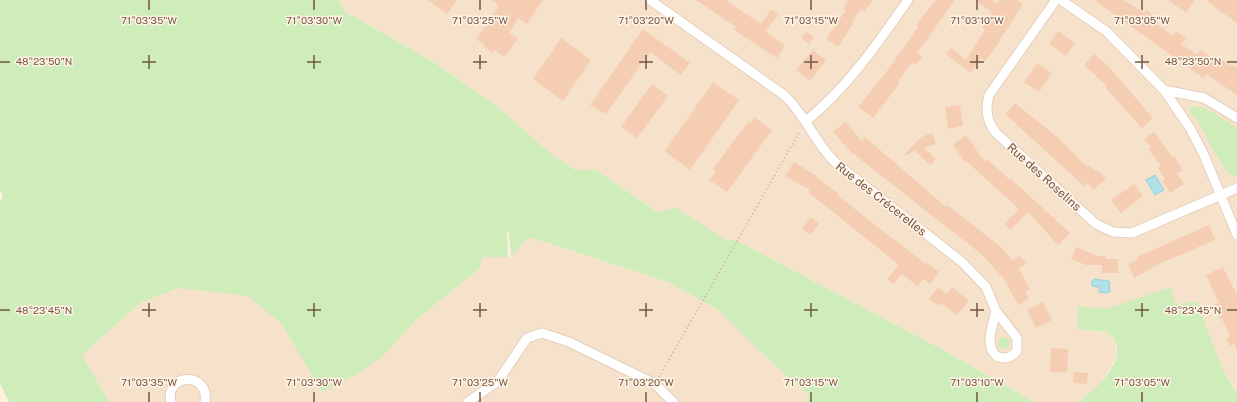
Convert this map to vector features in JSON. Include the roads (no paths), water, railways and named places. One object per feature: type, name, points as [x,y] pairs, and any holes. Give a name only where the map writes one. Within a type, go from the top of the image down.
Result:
[{"type":"street","name":"Rue des Crécerelles","points":[[650,0],[793,103],[824,150],[842,170],[975,274],[986,287],[996,312],[1017,338],[1017,351],[1011,357],[998,357],[990,347],[990,336],[996,312]]},
{"type":"street","points":[[806,121],[833,98],[908,0]]},
{"type":"street","name":"Rue des Roselins","points":[[1056,0],[989,95],[986,105],[987,115],[990,125],[996,133],[1096,224],[1113,232],[1132,233],[1222,196],[1237,188]]},
{"type":"street","points":[[1061,0],[1106,31],[1164,90],[1200,146],[1237,235]]},
{"type":"street","points":[[1164,90],[1204,98],[1237,118]]},
{"type":"street","points":[[468,402],[498,381],[527,338],[542,333],[570,342],[655,384],[673,402]]},
{"type":"street","points":[[171,402],[170,394],[172,388],[176,384],[186,379],[192,380],[202,386],[206,397],[205,402]]},
{"type":"water","points":[[1155,175],[1164,190],[1155,195],[1146,180]]},
{"type":"water","points":[[1094,279],[1109,281],[1110,291],[1107,293],[1099,292],[1099,287],[1092,286],[1092,281]]}]
